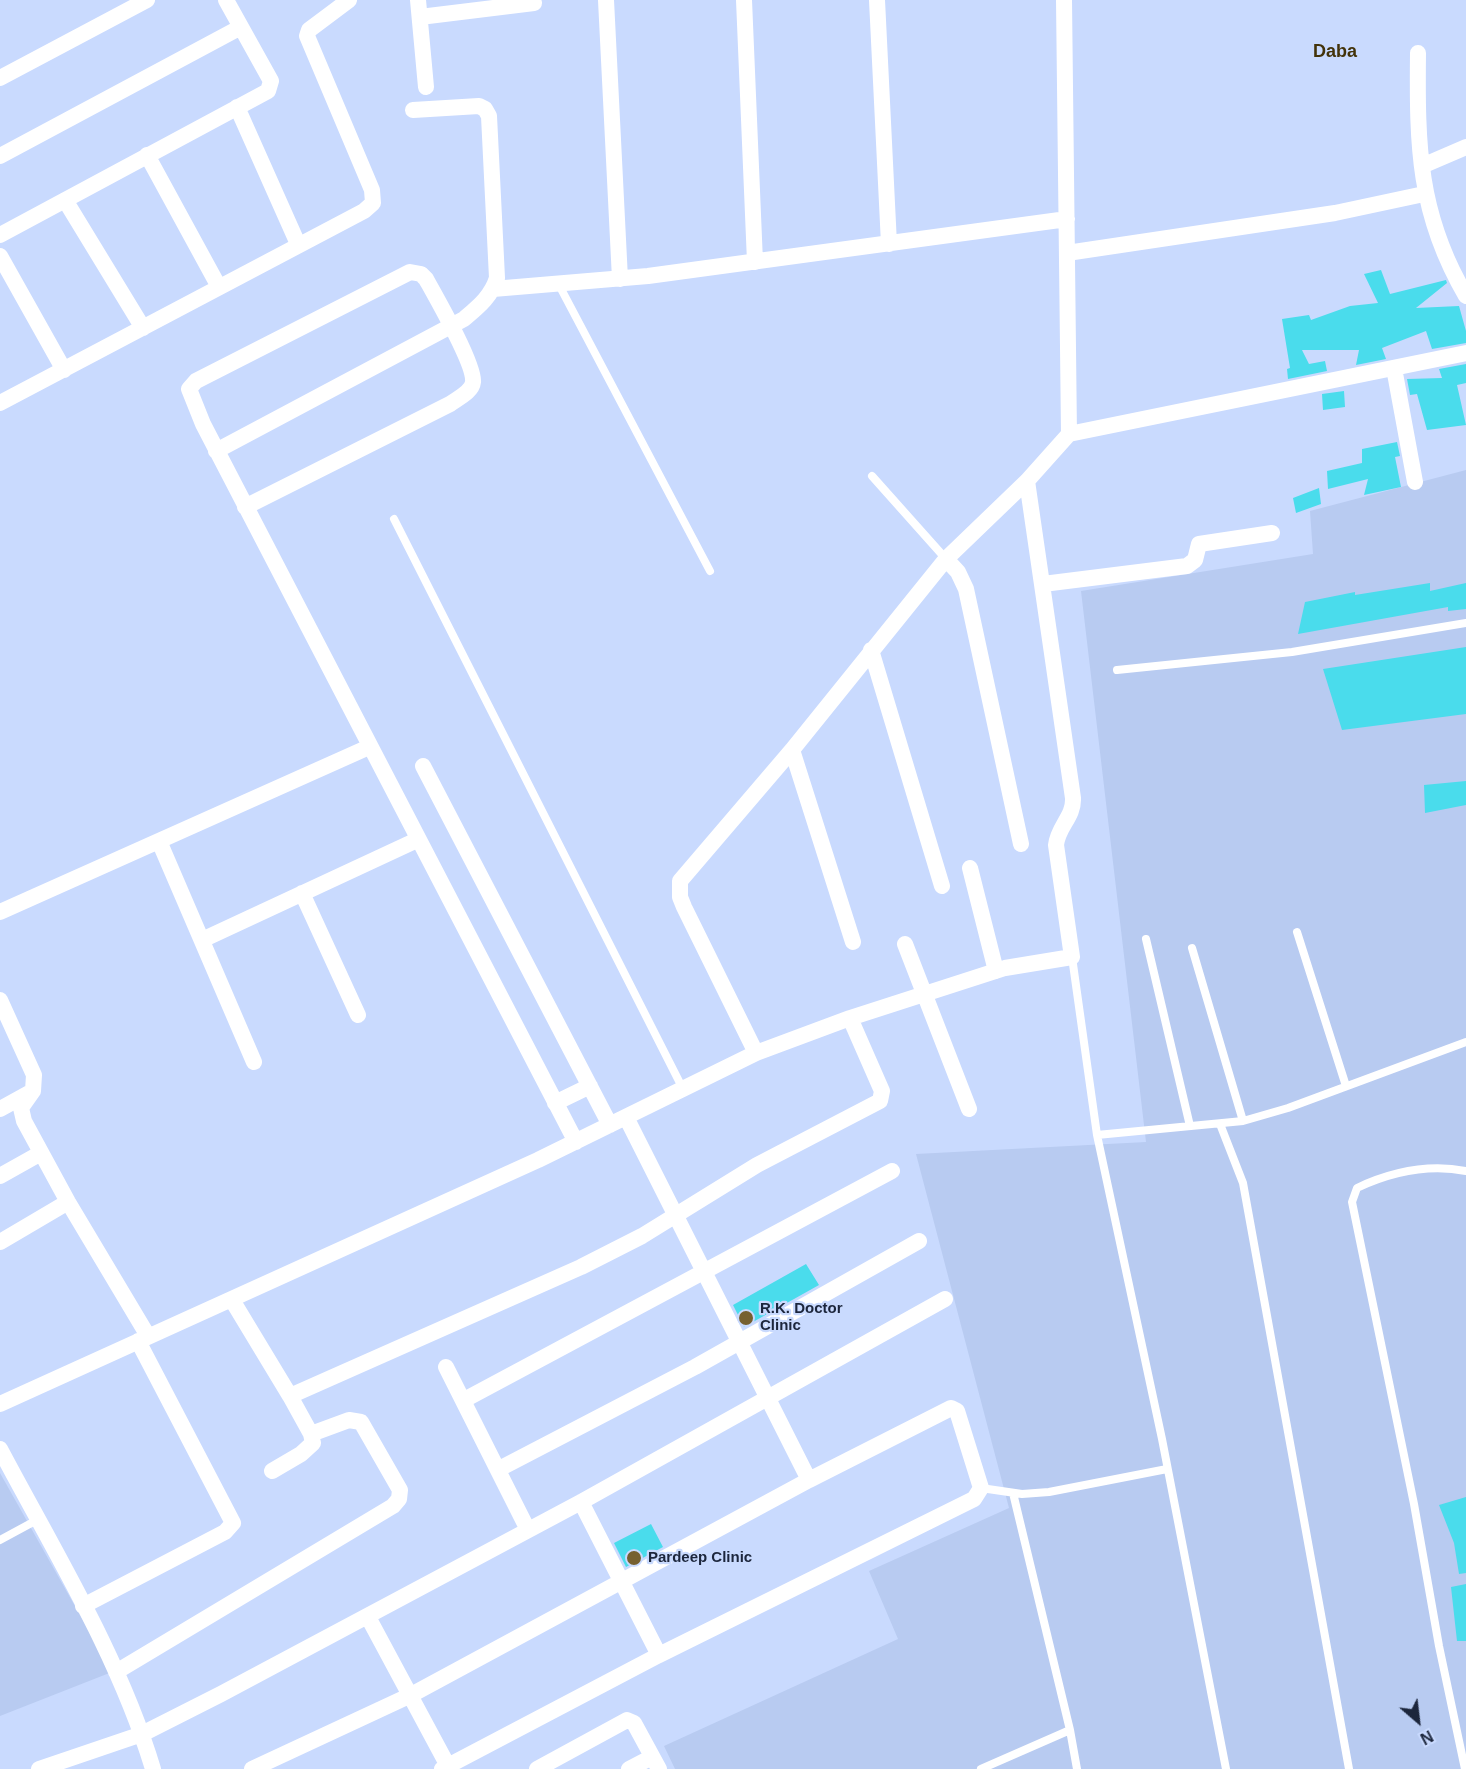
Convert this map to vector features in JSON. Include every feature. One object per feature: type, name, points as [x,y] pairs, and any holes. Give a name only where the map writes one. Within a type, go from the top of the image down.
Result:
[{"type":"street","points":[[0,78],[147,0]]},
{"type":"street","points":[[0,235],[268,90],[271,84],[226,0]]},
{"type":"street","points":[[0,403],[364,211],[373,203],[372,190],[307,36],[309,30],[349,0]]},
{"type":"street","points":[[418,0],[426,87]]},
{"type":"street","points":[[606,0],[620,279]]},
{"type":"street","points":[[744,0],[755,262]]},
{"type":"street","points":[[877,0],[889,244]]},
{"type":"street","points":[[1064,0],[1069,434]]},
{"type":"street","points":[[420,17],[534,3]]},
{"type":"street","points":[[0,156],[241,27]]},
{"type":"street","points":[[1418,54],[1417,107],[1424,194],[1443,254],[1466,296]]},
{"type":"street","points":[[216,451],[451,326],[483,303],[493,289],[496,278],[489,116],[485,109],[479,106],[413,110]]},
{"type":"street","points":[[237,107],[298,244]]},
{"type":"street","points":[[1422,166],[1466,147]]},
{"type":"street","points":[[147,155],[219,287]]},
{"type":"street","points":[[1067,254],[1335,213],[1424,194]]},
{"type":"street","points":[[65,200],[143,328]]},
{"type":"street","points":[[493,289],[620,279],[1067,219]]},
{"type":"street","points":[[0,256],[64,369]]},
{"type":"street","points":[[245,507],[450,404],[469,390],[473,382],[471,371],[451,326],[426,279],[421,274],[410,272],[196,381],[189,389],[189,396],[216,451],[417,840],[576,1142]]},
{"type":"street","points":[[756,1053],[680,897],[680,881],[792,750],[946,559],[1027,481],[1069,434],[1466,353]]},
{"type":"street","points":[[1394,368],[1415,482]]},
{"type":"street","points":[[0,1404],[576,1142],[756,1053],[850,1018],[996,971],[1072,957],[1056,845],[1059,830],[1073,812],[1073,798],[1027,481]]},
{"type":"street","points":[[1043,584],[1187,566],[1193,563],[1199,544],[1272,533]]},
{"type":"street","points":[[946,559],[958,572],[966,589],[1021,844]]},
{"type":"street","points":[[871,650],[942,886]]},
{"type":"street","points":[[0,912],[369,747]]},
{"type":"street","points":[[792,750],[852,942]]},
{"type":"street","points":[[423,766],[610,1125]]},
{"type":"street","points":[[202,940],[417,840]]},
{"type":"street","points":[[159,841],[254,1062]]},
{"type":"street","points":[[970,868],[996,971]]},
{"type":"street","points":[[302,893],[358,1015]]},
{"type":"street","points":[[905,944],[969,1109]]},
{"type":"street","points":[[0,1000],[32,1067],[33,1091],[24,1103],[21,1113],[143,1339],[233,1523],[225,1533],[83,1606]]},
{"type":"street","points":[[290,1396],[552,1281],[642,1236],[757,1165],[880,1101],[882,1091],[850,1018]]},
{"type":"street","points":[[555,1103],[590,1086]]},
{"type":"street","points":[[0,1109],[33,1091]]},
{"type":"street","points":[[626,1117],[809,1480]]},
{"type":"street","points":[[0,1176],[41,1153]]},
{"type":"street","points":[[464,1400],[892,1171]]},
{"type":"street","points":[[0,1242],[68,1202]]},
{"type":"street","points":[[499,1469],[739,1343],[919,1241]]},
{"type":"street","points":[[39,1769],[142,1734],[368,1617],[581,1503],[945,1299]]},
{"type":"street","points":[[232,1300],[311,1434],[313,1443],[308,1449],[272,1471]]},
{"type":"street","points":[[446,1367],[528,1530]]},
{"type":"street","points":[[252,1769],[411,1695],[809,1480],[953,1408],[957,1411],[981,1488],[974,1499],[659,1655],[445,1768],[411,1695],[368,1617]]},
{"type":"street","points":[[116,1672],[334,1542],[399,1499],[400,1490],[396,1481],[361,1422],[349,1420],[311,1434]]},
{"type":"street","points":[[0,1449],[116,1672],[142,1734],[153,1769]]},
{"type":"street","points":[[581,1503],[659,1655]]},
{"type":"street","points":[[537,1769],[627,1720],[634,1723],[656,1763],[629,1769]]},
{"type":"lane","points":[[559,285],[710,571]]},
{"type":"lane","points":[[872,476],[946,559]]},
{"type":"lane","points":[[394,519],[683,1089]]},
{"type":"lane","points":[[1117,670],[1292,652],[1466,622]]},
{"type":"lane","points":[[1297,932],[1346,1086]]},
{"type":"lane","points":[[1146,939],[1190,1126]]},
{"type":"lane","points":[[1192,948],[1243,1121]]},
{"type":"lane","points":[[1072,957],[1097,1135],[1167,1469],[1226,1769]]},
{"type":"lane","points":[[1097,1135],[1243,1121],[1466,1042]]},
{"type":"lane","points":[[1220,1124],[1242,1184],[1349,1769]]},
{"type":"lane","points":[[1465,1769],[1352,1202],[1357,1188],[1392,1175],[1442,1167],[1466,1171]]},
{"type":"lane","points":[[981,1488],[1013,1493],[1049,1492],[1167,1469]]},
{"type":"lane","points":[[1013,1493],[1070,1730],[1077,1769]]},
{"type":"lane","points":[[0,1540],[37,1520]]},
{"type":"lane","points":[[981,1769],[1070,1730]]},
{"type":"shaded area","points":[[1466,470],[1466,1769],[675,1769],[664,1746],[898,1639],[869,1571],[1009,1508],[916,1154],[1146,1142],[1081,591],[1313,554],[1310,511]]},
{"type":"shaded area","points":[[0,1473],[112,1672],[0,1716]]},
{"type":"building","points":[[1381,270],[1390,294],[1446,280],[1447,283],[1416,308],[1459,306],[1466,331],[1466,343],[1432,349],[1426,331],[1382,348],[1386,359],[1356,365],[1359,350],[1302,350],[1309,364],[1325,361],[1327,371],[1288,379],[1287,369],[1290,368],[1282,319],[1309,315],[1311,320],[1350,306],[1378,303],[1364,274]]},
{"type":"building","points":[[1466,364],[1466,383],[1457,385],[1466,425],[1427,430],[1417,394],[1410,395],[1407,379],[1442,378],[1439,369]]},
{"type":"building","points":[[1344,391],[1345,407],[1323,410],[1322,394]]},
{"type":"building","points":[[1397,442],[1400,456],[1395,457],[1401,487],[1364,495],[1368,479],[1328,489],[1327,471],[1362,463],[1362,449]]},
{"type":"building","points":[[1319,488],[1321,504],[1296,513],[1293,498]]},
{"type":"building","points":[[1430,583],[1430,591],[1466,583],[1466,609],[1448,611],[1448,607],[1298,634],[1305,602],[1355,592],[1355,595]]},
{"type":"building","points":[[1466,647],[1466,714],[1342,730],[1323,669]]},
{"type":"building","points":[[1466,781],[1466,805],[1425,813],[1424,785]]},
{"type":"building","points":[[806,1264],[819,1285],[744,1327],[733,1305]]},
{"type":"building","points":[[1466,1497],[1466,1573],[1459,1574],[1454,1543],[1439,1505]]},
{"type":"building","points":[[651,1524],[663,1547],[626,1567],[614,1543]]},
{"type":"building","points":[[1466,1584],[1466,1641],[1457,1641],[1451,1587]]},
{"type":"place","name":"R.K. Doctor Clinic","points":[[746,1318]]},
{"type":"place","name":"Pardeep Clinic","points":[[634,1558]]},
{"type":"district","name":"Daba","points":[[1335,52]]}]
